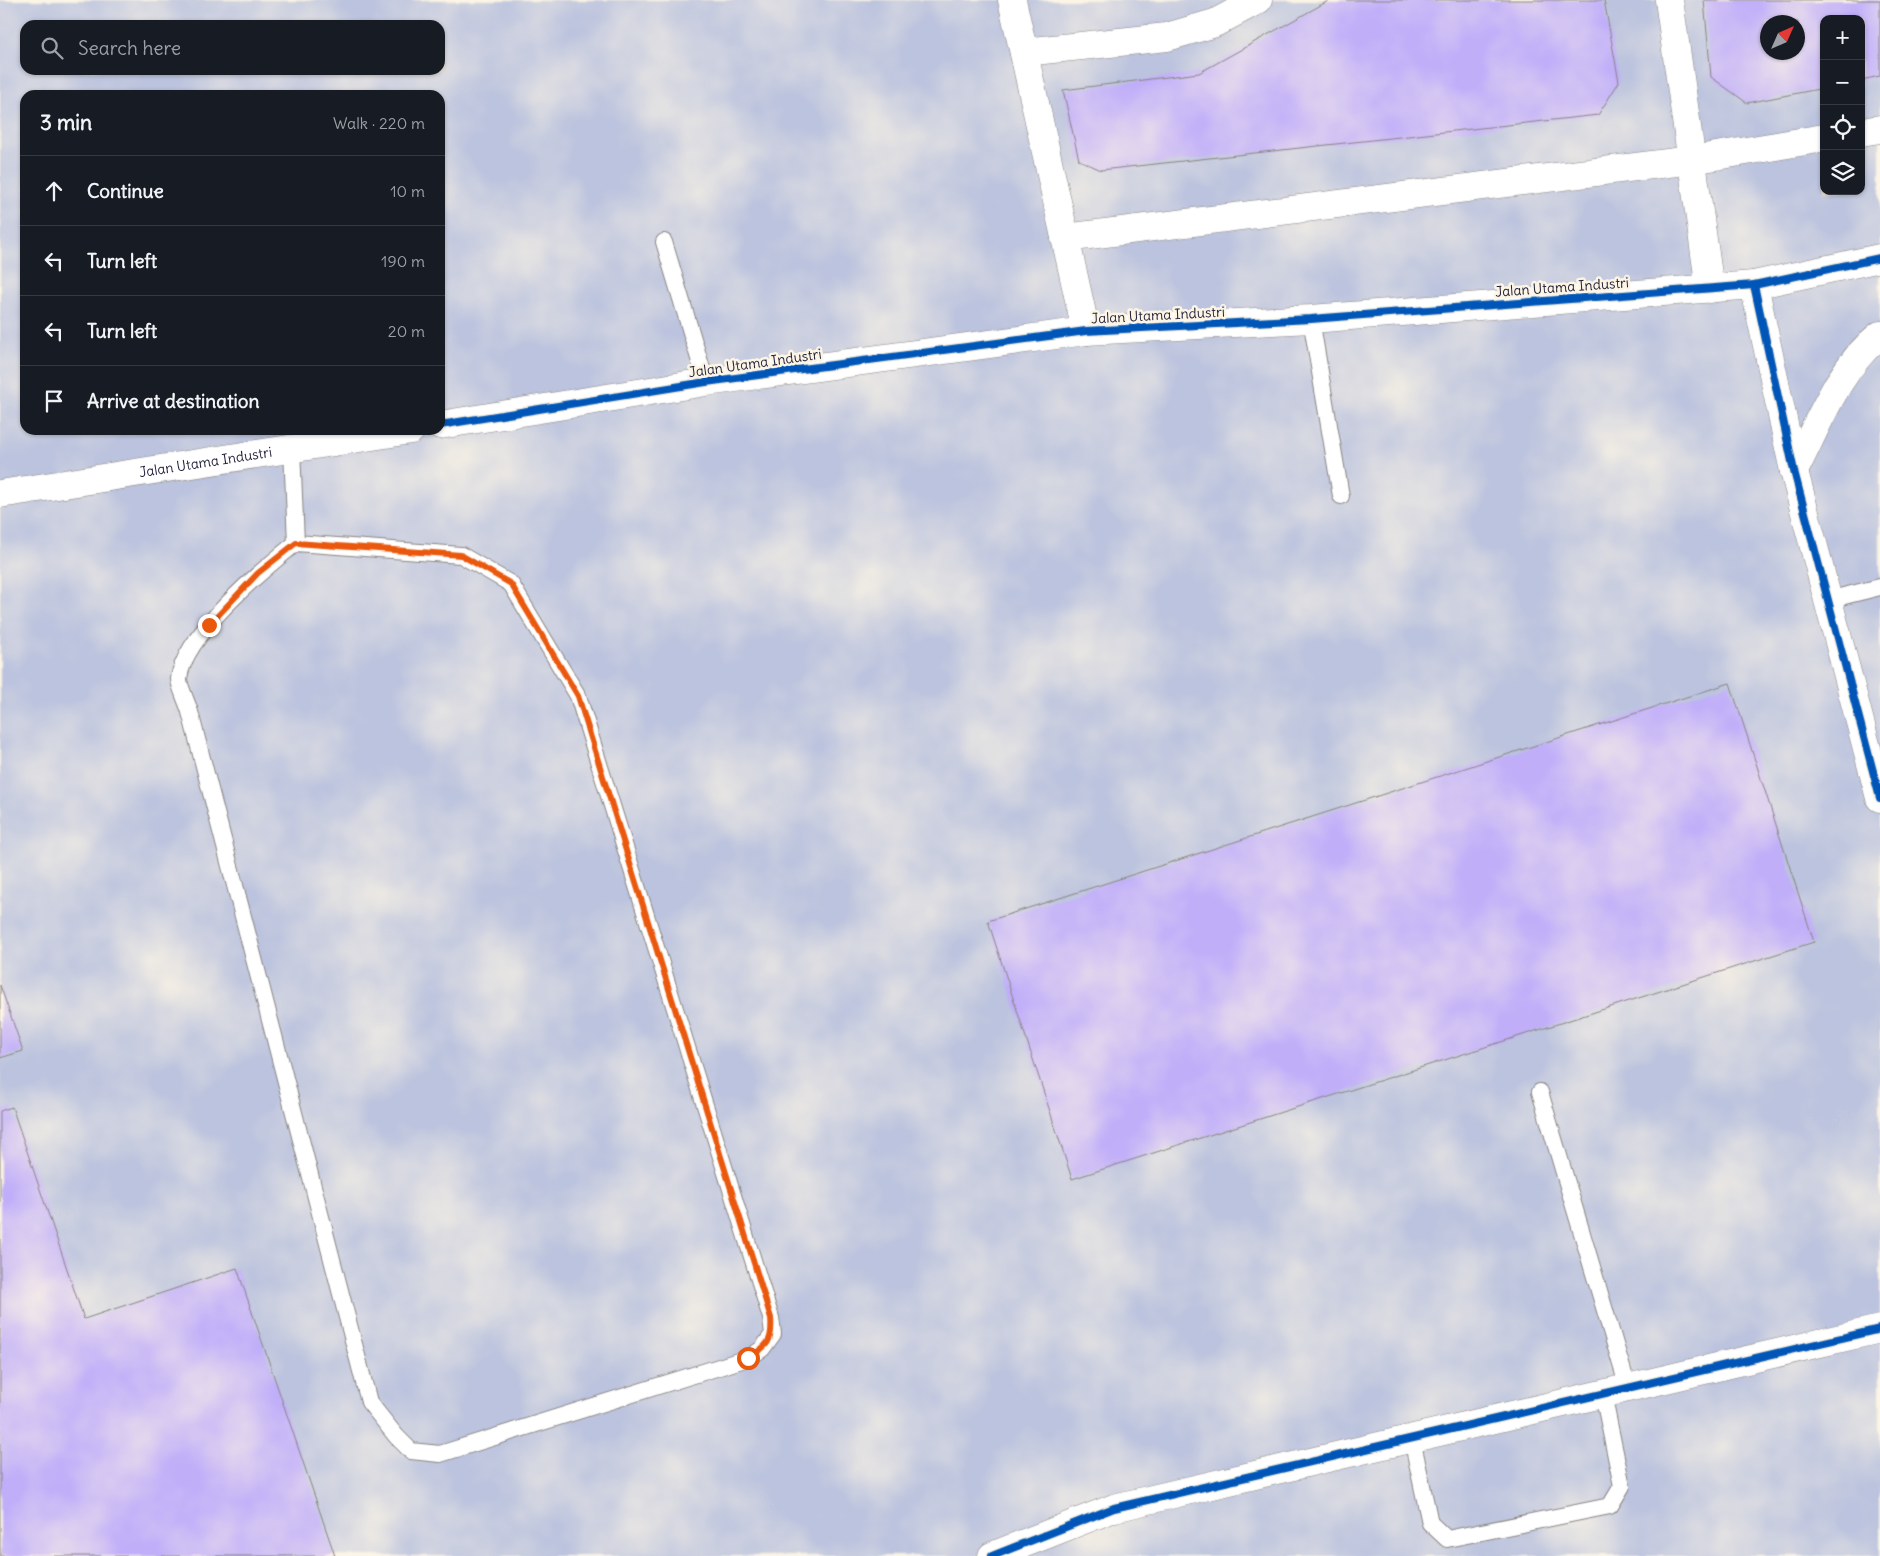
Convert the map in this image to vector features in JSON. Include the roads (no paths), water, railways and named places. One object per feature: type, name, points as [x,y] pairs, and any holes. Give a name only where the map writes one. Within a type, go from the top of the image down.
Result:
[{"type":"street","points":[[1012,0],[1086,331]]},
{"type":"street","points":[[1024,52],[1167,37],[1215,23],[1258,0]]},
{"type":"street","points":[[1669,0],[1710,289]]},
{"type":"street","points":[[1865,131],[1880,129]]},
{"type":"street","points":[[1065,238],[1692,160],[1820,139]]},
{"type":"street","name":"Jalan Utama Industri","points":[[445,424],[706,382],[1086,331],[1311,319],[1754,286],[1880,258]]},
{"type":"street","points":[[1754,286],[1794,471],[1828,600],[1877,771],[1880,798]]},
{"type":"street","points":[[1794,471],[1841,380],[1871,342],[1880,335]]},
{"type":"street","name":"Jalan Utama Industri","points":[[0,494],[380,435]]},
{"type":"street","points":[[992,1556],[1114,1508],[1880,1329]]},
{"type":"lane","points":[[664,242],[706,382]]},
{"type":"lane","points":[[1311,319],[1341,496]]},
{"type":"lane","points":[[292,449],[296,543]]},
{"type":"lane","points":[[296,543],[461,555],[511,584],[578,696],[771,1318],[773,1334],[762,1349],[748,1358],[440,1454],[411,1450],[396,1436],[369,1402],[190,712],[179,680],[189,649],[209,625],[258,573],[296,543]]},
{"type":"lane","points":[[1828,600],[1880,587]]},
{"type":"lane","points":[[1412,1439],[1430,1523],[1446,1539],[1610,1506],[1622,1486],[1615,1391],[1540,1092]]}]
